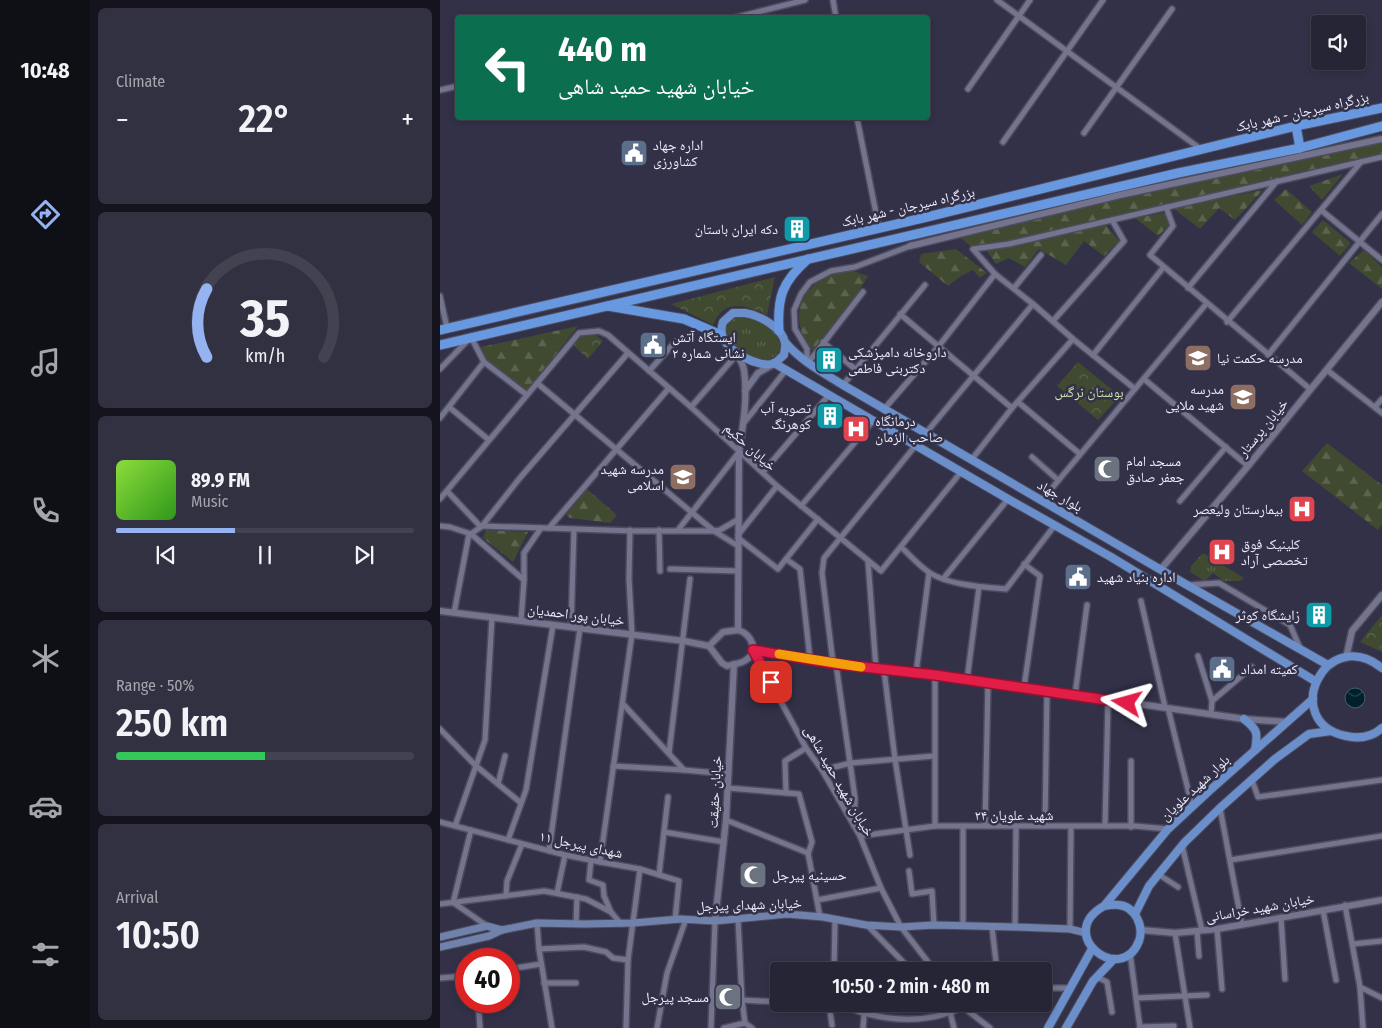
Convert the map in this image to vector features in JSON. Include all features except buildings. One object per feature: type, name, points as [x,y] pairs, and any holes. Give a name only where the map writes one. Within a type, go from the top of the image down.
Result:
[{"type":"highway","name":"بزرگراه سیرجان - شهر بابک","points":[[444,329],[933,216],[1296,126],[1382,108]]},
{"type":"highway","points":[[1296,126],[1300,148]]},
{"type":"highway","name":"بزرگراه سیرجان - شهر بابک","points":[[440,345],[1178,173],[1300,148],[1382,126]]},
{"type":"highway","points":[[779,331],[777,310],[782,290],[793,272],[809,258]]},
{"type":"highway","points":[[603,306],[684,319],[722,335]]},
{"type":"main road","points":[[746,313],[771,324],[779,331],[785,342],[784,355],[774,364],[761,364],[751,361],[728,346],[722,335],[723,322],[733,314],[746,313]]},
{"type":"main road","name":"بلوار جهاد","points":[[785,342],[795,354],[842,385],[885,408],[1187,585],[1328,665]]},
{"type":"main road","name":"بلوار جهاد","points":[[774,364],[1111,557],[1315,681]]},
{"type":"main road","points":[[1111,557],[1119,545]]},
{"type":"main road","points":[[1331,731],[1320,721],[1314,708],[1315,681],[1328,665],[1346,658],[1359,657],[1370,660],[1382,668]]},
{"type":"main road","name":"بلوار شهید علویان","points":[[1104,906],[1168,829],[1313,698]]},
{"type":"main road","points":[[1244,719],[1256,729],[1255,750]]},
{"type":"main road","points":[[1135,914],[1148,886],[1182,845],[1220,808],[1276,759],[1309,734],[1331,731],[1354,738],[1367,736],[1382,728]]},
{"type":"main road","points":[[1121,905],[1135,914],[1141,930],[1140,939],[1130,953],[1114,959],[1106,958],[1092,949],[1086,933],[1090,916],[1096,910],[1104,906],[1121,905]]},
{"type":"main road","name":"خیابان شهدای پیرجل","points":[[440,947],[489,936],[502,930],[537,923],[621,924],[674,920],[714,921],[787,914],[836,919],[866,925],[900,927],[934,925],[992,926],[1070,929],[1086,933]]},
{"type":"main road","points":[[440,936],[486,926],[502,930]]},
{"type":"main road","points":[[1048,1028],[1092,949]]},
{"type":"main road","points":[[1066,1028],[1097,976],[1114,959]]},
{"type":"street","points":[[746,15],[805,0]]},
{"type":"street","points":[[833,0],[836,15]]},
{"type":"street","points":[[997,0],[1203,150]]},
{"type":"street","points":[[968,89],[1030,0]]},
{"type":"street","points":[[1003,142],[1104,0]]},
{"type":"street","points":[[1084,133],[1172,9]]},
{"type":"street","points":[[440,90],[455,87]]},
{"type":"street","points":[[857,120],[879,228]]},
{"type":"street","points":[[807,363],[807,349],[795,329],[794,310],[801,294],[810,282],[831,271],[856,267],[910,246],[1148,189],[1382,139]]},
{"type":"street","points":[[1135,389],[995,274],[973,249],[1009,244],[1382,157]]},
{"type":"street","points":[[1227,322],[1361,162]]},
{"type":"street","points":[[1188,288],[1277,181]]},
{"type":"street","points":[[1166,207],[1172,226],[1150,256],[1310,390]]},
{"type":"street","points":[[1321,210],[1382,260]]},
{"type":"street","points":[[1268,355],[1382,214]]},
{"type":"street","points":[[1053,321],[1124,241],[1112,220]]},
{"type":"street","points":[[1014,288],[1042,255]]},
{"type":"street","points":[[1093,355],[1163,268]]},
{"type":"street","points":[[885,408],[938,347],[995,274]]},
{"type":"street","points":[[842,385],[925,285]]},
{"type":"street","points":[[807,363],[863,292]]},
{"type":"street","points":[[440,296],[444,329]]},
{"type":"street","name":"خیابان پرستار","points":[[1161,569],[1382,302]]},
{"type":"street","points":[[1042,500],[1207,303]]},
{"type":"street","points":[[926,433],[1033,304]]},
{"type":"street","points":[[900,314],[1012,408]]},
{"type":"street","name":"خیابان حکیم","points":[[537,383],[579,333],[599,330],[608,335],[691,407],[777,486],[881,571],[901,547]]},
{"type":"street","points":[[440,369],[471,338],[484,362],[527,395]]},
{"type":"street","points":[[972,460],[1012,408],[1073,339]]},
{"type":"street","points":[[649,371],[675,342]]},
{"type":"street","points":[[823,342],[854,369]]},
{"type":"street","points":[[736,352],[744,368],[745,391],[739,452],[738,630]]},
{"type":"street","points":[[691,407],[732,360],[736,352]]},
{"type":"street","points":[[454,613],[470,534],[481,526],[628,353]]},
{"type":"street","points":[[440,418],[484,362]]},
{"type":"street","points":[[745,391],[758,373],[774,364]]},
{"type":"street","points":[[743,424],[786,370]]},
{"type":"street","points":[[1327,370],[1382,413]]},
{"type":"street","points":[[1144,379],[1248,466]]},
{"type":"street","points":[[440,499],[537,383],[714,531],[738,546]]},
{"type":"street","points":[[549,528],[669,388]]},
{"type":"street","points":[[763,472],[829,395]]},
{"type":"street","points":[[1375,407],[1382,399]]},
{"type":"street","points":[[1018,402],[1080,454]]},
{"type":"street","points":[[449,407],[489,440]]},
{"type":"street","points":[[801,506],[873,421]]},
{"type":"street","points":[[854,826],[855,798],[822,573],[824,558],[916,445]]},
{"type":"street","points":[[1180,501],[1226,447]]},
{"type":"street","points":[[678,530],[739,452]]},
{"type":"street","points":[[1032,457],[1058,480]]},
{"type":"street","points":[[961,472],[901,547],[930,573],[944,579],[980,587],[1006,589],[1055,525]]},
{"type":"street","points":[[738,536],[777,486]]},
{"type":"street","points":[[447,491],[481,526],[714,531],[720,530],[739,519]]},
{"type":"street","points":[[944,579],[1008,499]]},
{"type":"street","points":[[738,536],[778,569],[818,519]]},
{"type":"street","points":[[440,526],[450,527],[470,534],[524,580]]},
{"type":"street","points":[[521,621],[524,553],[540,528]]},
{"type":"street","points":[[571,627],[574,529]]},
{"type":"street","points":[[600,862],[632,634],[629,579],[630,530]]},
{"type":"street","points":[[659,530],[660,571]]},
{"type":"street","points":[[786,559],[800,569],[810,659]]},
{"type":"street","points":[[868,561],[876,669]]},
{"type":"street","points":[[1024,564],[1040,576],[1024,687]]},
{"type":"street","points":[[670,569],[738,571]]},
{"type":"street","points":[[916,673],[930,573]]},
{"type":"street","points":[[669,753],[690,579]]},
{"type":"street","points":[[1187,585],[1220,583],[1290,625],[1300,649]]},
{"type":"street","points":[[967,680],[980,587]]},
{"type":"street","points":[[1346,658],[1352,631],[1382,595]]},
{"type":"street","points":[[1141,602],[1192,806]]},
{"type":"street","points":[[1075,695],[1087,605]]},
{"type":"street","name":"خیابان پور احمدیان","points":[[440,611],[632,634],[709,646]]},
{"type":"street","points":[[455,826],[485,740],[492,617]]},
{"type":"street","points":[[508,840],[526,790],[553,625]]},
{"type":"street","points":[[549,851],[580,628]]},
{"type":"street","points":[[738,630],[748,634],[753,643],[753,650],[745,662],[727,666],[722,663],[709,646],[723,632],[738,630]]},
{"type":"street","points":[[753,650],[835,664],[1024,687],[1108,701],[1244,719],[1287,722]]},
{"type":"street","name":"خیابان شهید حمید شاهی","points":[[753,650],[806,748],[822,770],[860,836],[900,927],[928,962]]},
{"type":"street","points":[[1198,656],[1212,701],[1211,714]]},
{"type":"street","name":"خیابان حقیقت","points":[[714,921],[726,820],[734,664]]},
{"type":"street","points":[[1212,701],[1252,667]]},
{"type":"street","points":[[884,670],[910,855]]},
{"type":"street","points":[[935,675],[935,826]]},
{"type":"street","points":[[985,825],[988,683]]},
{"type":"street","points":[[1045,826],[1047,691]]},
{"type":"street","points":[[1106,826],[1108,701]]},
{"type":"street","points":[[623,704],[684,770]]},
{"type":"street","points":[[440,729],[475,765],[521,803]]},
{"type":"street","points":[[786,793],[785,762],[806,748]]},
{"type":"street","points":[[498,784],[505,756]]},
{"type":"street","points":[[822,770],[851,763],[934,756]]},
{"type":"street","points":[[1131,761],[1131,827]]},
{"type":"street","points":[[613,766],[728,774]]},
{"type":"street","points":[[1252,780],[1258,797],[1382,780]]},
{"type":"street","points":[[728,788],[799,794],[812,842],[808,854],[820,917]]},
{"type":"street","points":[[659,875],[668,797]]},
{"type":"street","points":[[1220,808],[1242,925]]},
{"type":"street","points":[[726,820],[808,854]]},
{"type":"street","name":"شهدای پیرجل ۱۱","points":[[440,822],[565,855],[640,868],[679,881],[674,920]]},
{"type":"street","name":"شهید علویان ۲۴","points":[[860,836],[935,826],[1106,826],[1168,829]]},
{"type":"street","points":[[963,826],[963,926]]},
{"type":"street","points":[[1015,927],[1016,826]]},
{"type":"street","points":[[1070,929],[1071,827]]},
{"type":"street","points":[[453,903],[471,830]]},
{"type":"street","points":[[664,832],[724,842]]},
{"type":"street","points":[[1230,860],[1382,836]]},
{"type":"street","points":[[506,896],[507,881],[522,844]]},
{"type":"street","points":[[1182,845],[1191,878],[1199,930],[1199,956]]},
{"type":"street","points":[[557,893],[565,855]]},
{"type":"street","points":[[591,860],[589,880],[603,885],[604,896],[611,912],[621,924]]},
{"type":"street","points":[[626,1028],[628,960],[640,868]]},
{"type":"street","points":[[909,871],[912,894],[932,890],[934,925]]},
{"type":"street","points":[[1158,874],[1178,887]]},
{"type":"street","points":[[817,900],[882,888]]},
{"type":"street","points":[[440,904],[544,891],[586,899],[611,912]]},
{"type":"street","points":[[576,924],[577,897]]},
{"type":"street","name":"خیابان شهید خراسانی","points":[[1141,930],[1175,933],[1217,929],[1382,900]]},
{"type":"street","points":[[453,903],[486,926]]},
{"type":"street","points":[[1345,905],[1360,987],[1363,1028]]},
{"type":"street","points":[[1324,910],[1336,980]]},
{"type":"street","points":[[738,918],[742,1000],[745,1023],[752,1028]]},
{"type":"street","points":[[1281,918],[1286,980]]},
{"type":"street","points":[[834,962],[836,919]]},
{"type":"street","points":[[657,1028],[667,973],[686,920]]},
{"type":"street","points":[[711,1028],[714,921]]},
{"type":"street","points":[[537,923],[541,964],[552,1028]]},
{"type":"street","points":[[866,925],[903,962]]},
{"type":"street","points":[[992,926],[996,962]]},
{"type":"street","points":[[1217,929],[1222,989]]},
{"type":"street","points":[[1175,933],[1190,1028]]},
{"type":"street","points":[[1353,944],[1382,941]]},
{"type":"street","points":[[539,949],[584,947],[606,952],[613,958],[628,960]]},
{"type":"street","points":[[1130,953],[1140,1028],[1174,1026]]},
{"type":"street","points":[[520,968],[541,964]]},
{"type":"street","points":[[1097,976],[1107,982],[1112,1012]]},
{"type":"street","points":[[440,978],[455,977]]},
{"type":"street","points":[[544,983],[576,983]]},
{"type":"street","points":[[1360,987],[1382,998]]},
{"type":"street","points":[[1052,988],[1071,988]]},
{"type":"street","points":[[1136,998],[1207,995]]},
{"type":"street","points":[[742,1000],[770,1002]]},
{"type":"street","points":[[830,1012],[832,1025]]},
{"type":"street","points":[[861,1012],[893,1018],[920,1020],[952,1012],[954,1028]]},
{"type":"street","points":[[971,1012],[990,1028]]},
{"type":"street","points":[[479,1013],[480,1027]]},
{"type":"street","points":[[863,1028],[864,1013]]},
{"type":"street","points":[[724,1028],[745,1023]]},
{"type":"green space","points":[[1382,139],[1382,157],[1009,243],[973,248],[957,235]]},
{"type":"green space","points":[[1343,174],[1322,200],[1309,186]]},
{"type":"green space","points":[[1286,189],[1312,212],[1302,225],[1274,200]]},
{"type":"green space","points":[[1263,190],[1235,220],[1219,208],[1200,229],[1173,208]]},
{"type":"green space","points":[[1164,213],[1169,225],[1158,236],[1135,218]]},
{"type":"green space","points":[[1323,220],[1351,243],[1340,256],[1312,232]]},
{"type":"green space","points":[[1106,225],[1119,241],[1104,256],[1084,241],[1066,265],[1039,249],[1025,267],[1009,258],[996,264],[987,251]]},
{"type":"green space","points":[[956,249],[987,273],[980,278],[973,270],[948,286],[919,262],[921,254]]},
{"type":"green space","points":[[1364,250],[1382,267],[1382,289],[1349,263]]},
{"type":"green space","points":[[850,270],[868,276],[858,293],[812,351],[803,336],[800,326],[799,314],[805,295],[812,287],[829,276]]},
{"type":"green space","points":[[775,277],[767,315],[743,307],[729,307],[718,316],[713,325],[671,304]]},
{"type":"green space","points":[[741,316],[760,322],[774,331],[782,347],[776,355],[768,359],[759,360],[742,353],[734,346],[725,329],[731,320]]},
{"type":"green space","points":[[578,326],[526,392],[484,360],[477,348]]},
{"type":"green space","points":[[587,328],[603,341],[588,359],[573,345]]},
{"type":"green space","name":"بوستان نرگس","points":[[1078,362],[1120,396],[1098,420],[1057,386]]},
{"type":"green space","points":[[1327,443],[1382,485],[1382,524],[1378,530],[1302,471]]},
{"type":"green space","points":[[587,489],[617,515],[610,523],[570,518],[566,515]]},
{"type":"green space","points":[[486,530],[528,532],[513,562],[483,538]]},
{"type":"green space","points":[[1203,553],[1244,578],[1240,581],[1224,581],[1213,573],[1205,581],[1190,572],[1191,566]]},
{"type":"green space","points":[[1382,615],[1382,652],[1360,642]]},
{"type":"water","points":[[1355,688],[1362,691],[1365,698],[1362,705],[1355,708],[1348,705],[1345,698],[1348,691]]},
{"type":"slow traffic","points":[[779,654],[861,667]]},
{"type":"place","name":"اداره جهاد کشاورزی","points":[[634,153]]},
{"type":"place","name":"دکه ایران باستان","points":[[797,229]]},
{"type":"place","name":"ایستگاه آتش نشانی شماره ۲","points":[[653,345]]},
{"type":"place","name":"مدرسه حکمت نیا","points":[[1198,358]]},
{"type":"place","name":"داروخانه دامپزشکی دکتربنی فاطمی","points":[[829,360]]},
{"type":"place","name":"مدرسه شهید ملایی","points":[[1243,397]]},
{"type":"place","name":"تصویه آب کوهرنگ","points":[[830,416]]},
{"type":"place","name":"درمانگاه صاحب الزمان","points":[[856,429]]},
{"type":"place","name":"مسجد امام جعفر صادق","points":[[1107,469]]},
{"type":"place","name":"مدرسه شهید اسلامی","points":[[683,477]]},
{"type":"place","name":"بیمارستان ولیعصر","points":[[1302,509]]},
{"type":"place","name":"کلینیک فوق تخصصی آراد","points":[[1222,552]]},
{"type":"place","name":"اداره بنیاد شهید","points":[[1078,577]]},
{"type":"place","name":"زایشگاه کوثر","points":[[1319,615]]},
{"type":"place","name":"کمیته امداد","points":[[1222,669]]},
{"type":"place","name":"حسینیه پیرجل","points":[[753,875]]},
{"type":"place","name":"مسجد پیرجل","points":[[728,997]]},
{"type":"route","points":[[771,682],[753,650],[836,664],[935,675],[1127,703]]}]
